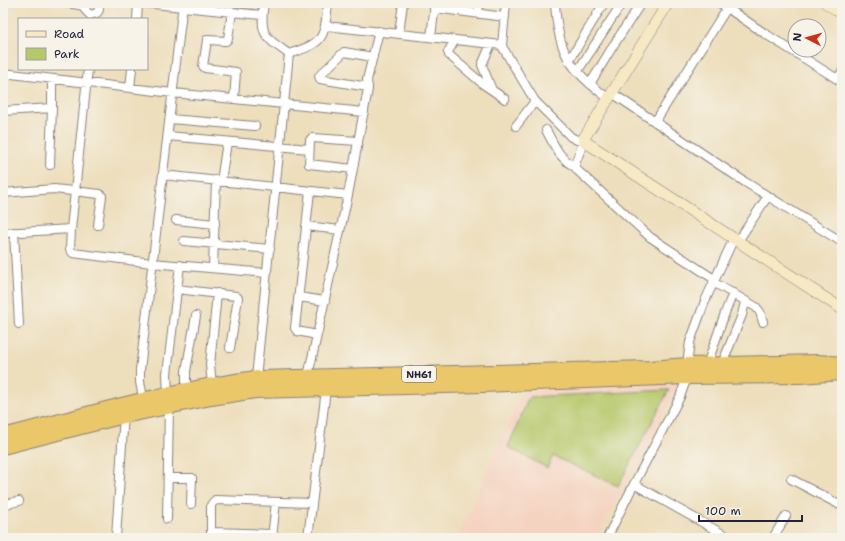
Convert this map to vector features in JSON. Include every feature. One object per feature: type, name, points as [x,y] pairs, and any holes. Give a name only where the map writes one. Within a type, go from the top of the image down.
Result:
[{"type":"highway","name":"NH61","points":[[687,371],[708,364],[818,362],[842,364]]},
{"type":"highway","name":"NH61","points":[[168,401],[186,390],[256,378],[317,382],[482,384],[687,371],[800,376],[842,373]]},
{"type":"highway","name":"NH61","points":[[3,436],[168,401],[317,382]]},
{"type":"highway","name":"NH61","points":[[3,447],[124,411]]},
{"type":"street","points":[[67,3],[86,5],[87,13],[94,17],[99,10],[98,3]]},
{"type":"street","points":[[137,18],[138,3]]},
{"type":"street","points":[[144,3],[183,5],[262,15]]},
{"type":"street","points":[[264,3],[262,15],[264,31],[269,40],[289,54]]},
{"type":"street","points":[[289,54],[309,48],[317,43],[326,26],[328,3]]},
{"type":"street","points":[[399,33],[402,3]]},
{"type":"street","points":[[478,14],[479,3]]},
{"type":"street","points":[[506,3],[502,45],[534,101],[571,137],[584,141],[842,308]]},
{"type":"street","points":[[554,3],[559,37],[569,61],[577,72],[590,84],[655,122],[712,161],[842,242]]},
{"type":"street","points":[[569,61],[604,3]]},
{"type":"street","points":[[577,72],[622,3]]},
{"type":"street","points":[[590,84],[641,3]]},
{"type":"street","points":[[575,167],[584,138],[668,3]]},
{"type":"street","points":[[826,3],[841,10]]},
{"type":"street","points":[[144,406],[140,382],[140,370],[183,5]]},
{"type":"street","points":[[655,122],[723,5],[764,33],[840,78]]},
{"type":"street","points":[[431,37],[435,6],[478,14],[505,17]]},
{"type":"street","points":[[232,12],[228,39],[226,41],[207,40],[203,66],[205,68],[236,72],[234,99]]},
{"type":"street","points":[[326,26],[502,45]]},
{"type":"street","points":[[308,538],[312,503],[317,382],[317,334],[348,195],[364,112],[368,87],[367,80],[379,31]]},
{"type":"street","points":[[455,40],[448,50],[449,55],[480,82],[505,99]]},
{"type":"street","points":[[492,44],[482,65],[492,90]]},
{"type":"street","points":[[368,87],[320,79],[319,76],[344,52],[373,57]]},
{"type":"street","points":[[256,378],[289,54]]},
{"type":"street","points":[[88,70],[70,249],[73,252],[152,263],[267,273]]},
{"type":"street","points":[[130,88],[132,70]]},
{"type":"street","points":[[3,73],[173,93],[364,112]]},
{"type":"street","points":[[50,166],[52,79]]},
{"type":"street","points":[[516,126],[534,101]]},
{"type":"street","points":[[3,111],[52,108]]},
{"type":"street","points":[[170,119],[256,126]]},
{"type":"street","points":[[546,130],[555,148],[564,160],[575,167],[650,238],[713,281],[734,293],[745,302],[758,308],[763,322]]},
{"type":"street","points":[[168,136],[309,149]]},
{"type":"street","points":[[353,169],[309,164],[310,140],[312,138],[358,141]]},
{"type":"street","points":[[213,268],[219,181],[227,142]]},
{"type":"street","points":[[163,175],[348,195]]},
{"type":"street","points":[[3,193],[54,189],[76,190],[100,194],[102,196],[98,225]]},
{"type":"street","points":[[310,191],[296,330],[317,334]]},
{"type":"street","points":[[608,538],[634,484],[680,397],[687,371],[690,342],[713,281],[736,240],[768,196]]},
{"type":"street","points":[[176,220],[215,224]]},
{"type":"street","points":[[306,226],[340,230]]},
{"type":"street","points":[[3,232],[71,229]]},
{"type":"street","points":[[14,232],[19,324]]},
{"type":"street","points":[[184,241],[270,249]]},
{"type":"street","points":[[167,519],[167,374],[180,265]]},
{"type":"street","points":[[177,289],[235,295],[237,297],[230,348]]},
{"type":"street","points":[[212,385],[210,365],[217,293]]},
{"type":"street","points":[[708,364],[725,313],[734,293]]},
{"type":"street","points":[[299,297],[325,301]]},
{"type":"street","points":[[722,364],[742,315],[745,302]]},
{"type":"street","points":[[186,390],[186,371],[196,316]]},
{"type":"street","points":[[116,538],[124,411]]},
{"type":"street","points":[[168,478],[192,478],[191,504]]},
{"type":"street","points":[[791,478],[842,506]]},
{"type":"street","points":[[634,484],[730,538]]},
{"type":"street","points":[[276,502],[272,536],[211,535],[211,505],[215,500],[312,503]]},
{"type":"street","points":[[3,505],[19,501]]},
{"type":"street","points":[[772,538],[786,516]]},
{"type":"shaded area","points":[[680,383],[597,538],[457,538],[523,391]]},
{"type":"green space","points":[[669,390],[618,486],[553,456],[547,468],[508,447],[529,397]]}]
